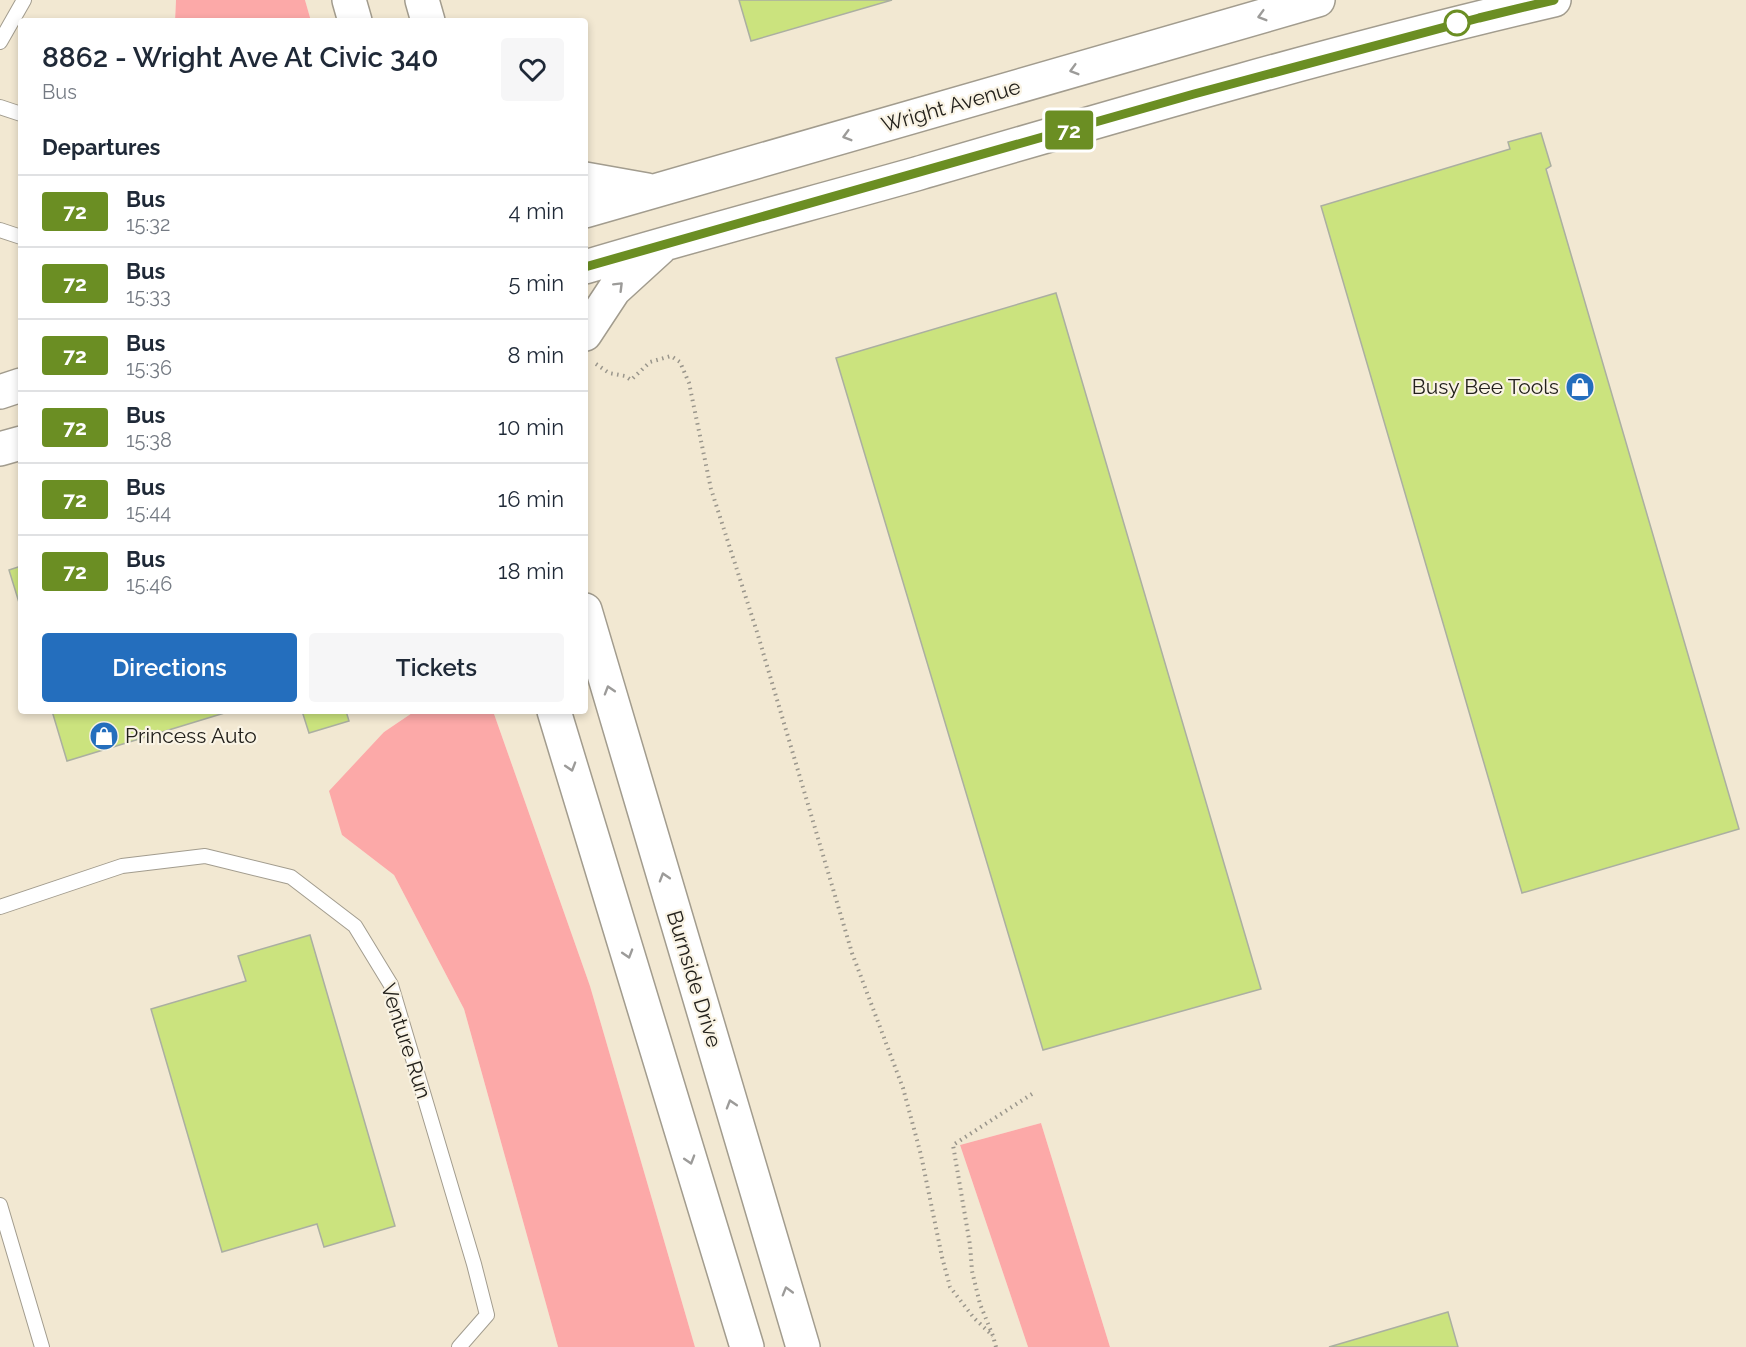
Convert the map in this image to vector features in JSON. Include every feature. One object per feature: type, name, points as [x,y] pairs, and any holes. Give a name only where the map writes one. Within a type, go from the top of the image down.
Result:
[{"type":"main road","points":[[349,0],[354,18]]},
{"type":"main road","points":[[422,0],[427,18]]},
{"type":"main road","name":"Wright Avenue","points":[[588,211],[1318,0]]},
{"type":"main road","points":[[588,266],[1194,94],[1554,0]]},
{"type":"main road","points":[[588,180],[654,192]]},
{"type":"main road","points":[[589,348],[614,290],[666,243]]},
{"type":"main road","points":[[0,392],[18,386]]},
{"type":"main road","points":[[0,449],[18,444]]},
{"type":"main road","name":"Burnside Drive","points":[[588,620],[803,1347]]},
{"type":"main road","points":[[555,714],[747,1347]]},
{"type":"lane","points":[[0,42],[24,0]]},
{"type":"lane","points":[[0,107],[18,113]]},
{"type":"lane","points":[[0,230],[18,236]]},
{"type":"lane","name":"Venture Run","points":[[0,907],[122,866],[205,856],[291,877],[355,926],[391,985],[487,1315],[459,1347]]},
{"type":"lane","points":[[0,1205],[42,1347]]},
{"type":"path","points":[[589,348],[609,373],[625,376],[631,380],[650,362],[671,356],[680,362],[689,383],[711,489],[757,632],[852,953],[903,1088],[921,1155],[950,1287],[974,1318],[993,1336]]},
{"type":"path","points":[[996,1347],[980,1304],[972,1271],[970,1245],[953,1145],[1032,1094]]},
{"type":"shaded area","points":[[0,0],[176,0],[175,18],[18,18],[18,714],[411,714],[384,732],[342,835],[394,875],[464,1009],[558,1347],[0,1347]]},
{"type":"shaded area","points":[[176,0],[305,0],[310,18],[175,18]]},
{"type":"shaded area","points":[[305,0],[1746,0],[1746,1347],[1110,1347],[1041,1123],[960,1145],[1028,1347],[695,1347],[590,986],[494,714],[588,714],[588,18],[310,18]]},
{"type":"shaded area","points":[[411,714],[494,714],[590,986],[695,1347],[558,1347],[464,1009],[394,875],[342,835],[329,791],[384,732]]},
{"type":"shaded area","points":[[1041,1123],[1110,1347],[1028,1347],[960,1145]]},
{"type":"building","points":[[739,0],[892,0],[751,41]]},
{"type":"building","points":[[1541,133],[1551,166],[1546,169],[1739,829],[1522,893],[1321,206],[1510,149],[1508,142]]},
{"type":"building","points":[[1056,293],[1261,989],[1043,1050],[836,358]]},
{"type":"building","points":[[18,567],[18,599],[9,570]]},
{"type":"building","name":"Princess Auto","points":[[53,714],[221,714],[67,761]]},
{"type":"building","name":"Princess Auto","points":[[303,714],[347,714],[349,721],[309,733]]},
{"type":"building","points":[[310,935],[395,1226],[324,1247],[317,1224],[222,1252],[151,1009],[246,981],[238,956]]},
{"type":"building","points":[[1448,1312],[1458,1347],[1329,1347]]},
{"type":"bus line","name":"72","points":[[588,266],[1194,94],[1554,0]]},
{"type":"place","name":"Busy Bee Tools","points":[[1580,387]]},
{"type":"place","name":"Princess Auto","points":[[104,736]]}]
